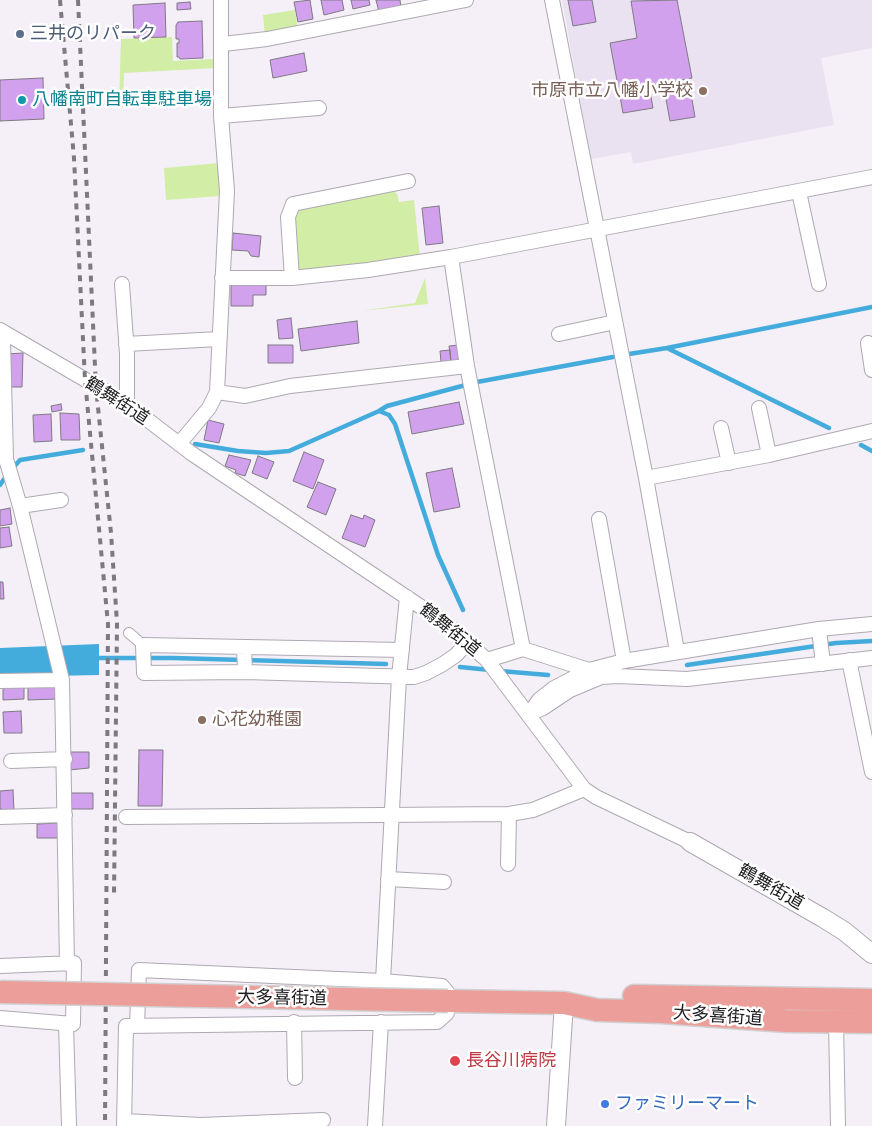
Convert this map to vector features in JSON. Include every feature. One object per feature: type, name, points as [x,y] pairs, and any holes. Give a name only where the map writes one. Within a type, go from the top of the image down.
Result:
[{"type":"highway","name":"大多喜街道","points":[[0,992],[564,1003],[597,1010],[661,1012],[786,1021],[872,1022]]},
{"type":"highway","name":"大多喜街道","points":[[564,1003],[599,995],[872,1000]]},
{"type":"street","points":[[179,444],[209,408],[217,392],[226,191],[221,116],[223,44],[221,0]]},
{"type":"street","points":[[223,44],[267,38],[466,0]]},
{"type":"street","points":[[552,0],[646,478],[676,651]]},
{"type":"street","points":[[221,116],[319,108]]},
{"type":"street","points":[[222,278],[292,278],[368,270],[451,258],[872,177]]},
{"type":"street","points":[[292,278],[288,217],[293,204],[408,181]]},
{"type":"street","points":[[799,192],[819,284]]},
{"type":"street","points":[[451,258],[467,366],[523,649]]},
{"type":"street","points":[[122,284],[127,404]]},
{"type":"street","points":[[558,334],[615,322]]},
{"type":"street","points":[[0,331],[3,340],[6,468],[20,506],[62,679],[65,759],[67,964]]},
{"type":"street","name":"鶴舞街道","points":[[0,331],[127,404],[179,444],[407,597],[468,642],[487,660],[506,684],[584,789],[596,797],[690,842],[823,918],[844,931],[872,954]]},
{"type":"street","points":[[126,344],[219,339]]},
{"type":"street","points":[[868,343],[872,370]]},
{"type":"street","points":[[217,392],[245,396],[290,386],[467,366]]},
{"type":"street","points":[[759,408],[770,455]]},
{"type":"street","points":[[721,428],[729,463]]},
{"type":"street","points":[[646,478],[770,455],[872,431]]},
{"type":"street","points":[[20,506],[60,500]]},
{"type":"street","points":[[600,519],[624,660]]},
{"type":"street","points":[[383,981],[399,677],[407,597]]},
{"type":"street","points":[[529,714],[539,700],[554,688],[589,670],[624,660],[819,629],[872,624]]},
{"type":"street","points":[[819,629],[823,664]]},
{"type":"street","points":[[129,633],[143,645],[402,650]]},
{"type":"street","points":[[143,645],[144,673],[245,672],[399,677],[426,674],[456,655],[468,642]]},
{"type":"street","points":[[244,647],[245,672]]},
{"type":"street","points":[[487,660],[523,649],[589,670]]},
{"type":"street","points":[[529,714],[543,708],[570,690],[602,677],[687,678],[872,658]]},
{"type":"street","points":[[849,660],[872,772]]},
{"type":"street","points":[[0,682],[62,679]]},
{"type":"street","points":[[11,761],[65,759]]},
{"type":"street","points":[[126,817],[509,814],[533,810],[584,789]]},
{"type":"street","points":[[508,864],[509,814]]},
{"type":"street","points":[[0,817],[65,815]]},
{"type":"street","points":[[388,880],[444,882]]},
{"type":"street","points":[[0,966],[74,964],[73,1024],[0,1018]]},
{"type":"street","points":[[137,1026],[138,970],[383,981],[442,986],[448,992],[447,1013],[437,1022],[294,1022],[137,1026],[126,1026],[124,1124],[201,1125],[323,1120]]},
{"type":"street","points":[[556,1126],[564,1003]]},
{"type":"street","points":[[294,1022],[295,1078]]},
{"type":"street","points":[[376,1126],[381,1022]]},
{"type":"street","points":[[836,1022],[838,1126]]},
{"type":"street","points":[[66,1024],[69,1126]]},
{"type":"shaded area","name":"市原市立八幡小学校","points":[[562,0],[872,0],[872,48],[821,58],[834,125],[633,164],[631,152],[591,159]]},
{"type":"green space","points":[[295,10],[298,29],[265,36],[263,15]]},
{"type":"green space","points":[[172,37],[173,61],[214,59],[217,68],[124,73],[123,107],[119,106],[121,39]]},
{"type":"green space","points":[[219,163],[221,196],[166,200],[164,168]]},
{"type":"green space","points":[[391,188],[397,194],[399,202],[414,200],[420,258],[297,272],[293,208]]},
{"type":"green space","points":[[425,278],[428,304],[361,311],[415,303]]},
{"type":"water","points":[[99,644],[99,675],[0,677],[0,648]]},
{"type":"building","points":[[310,0],[313,19],[298,22],[294,2]]},
{"type":"building","points":[[321,0],[342,0],[344,10],[324,15]]},
{"type":"building","points":[[351,0],[369,0],[370,5],[353,9]]},
{"type":"building","points":[[376,0],[400,0],[401,7],[379,12]]},
{"type":"building","points":[[568,0],[592,0],[596,22],[573,26]]},
{"type":"building","points":[[677,0],[692,78],[671,82],[673,91],[690,88],[695,117],[670,121],[663,83],[649,86],[653,108],[623,113],[610,43],[637,38],[631,1]]},
{"type":"building","points":[[190,2],[191,9],[177,10],[177,3]]},
{"type":"building","points":[[165,3],[166,37],[134,38],[133,5]]},
{"type":"building","points":[[202,21],[203,58],[180,59],[177,57],[177,43],[179,43],[179,39],[176,39],[176,25],[178,22]]},
{"type":"building","points":[[304,53],[307,71],[273,78],[270,60]]},
{"type":"building","name":"八幡南町自転車駐車場","points":[[43,78],[44,119],[0,121],[0,80]]},
{"type":"building","points":[[439,206],[443,243],[426,245],[422,208]]},
{"type":"building","points":[[233,233],[261,236],[259,257],[251,256],[248,251],[232,250]]},
{"type":"building","points":[[266,284],[266,295],[253,295],[253,306],[231,306],[231,285]]},
{"type":"building","points":[[291,318],[293,338],[279,339],[277,320]]},
{"type":"building","points":[[357,321],[359,343],[301,351],[298,329]]},
{"type":"building","points":[[268,345],[293,345],[293,363],[268,363]]},
{"type":"building","points":[[459,345],[462,361],[451,362],[449,346]]},
{"type":"building","points":[[450,350],[451,361],[441,362],[440,351]]},
{"type":"building","points":[[23,353],[22,387],[7,387],[6,354]]},
{"type":"building","points":[[459,402],[464,424],[412,434],[408,412]]},
{"type":"building","points":[[61,404],[62,410],[52,412],[51,406]]},
{"type":"building","points":[[60,413],[79,414],[80,440],[61,440]]},
{"type":"building","points":[[51,414],[52,441],[34,442],[33,415]]},
{"type":"building","points":[[208,420],[224,424],[219,443],[204,440]]},
{"type":"building","points":[[304,452],[324,460],[313,489],[293,481]]},
{"type":"building","points":[[229,455],[251,460],[245,476],[235,473],[236,470],[225,466]]},
{"type":"building","points":[[258,456],[274,462],[267,479],[252,473]]},
{"type":"building","points":[[452,468],[460,507],[434,512],[426,473]]},
{"type":"building","points":[[318,482],[336,489],[326,515],[307,507]]},
{"type":"building","points":[[10,508],[12,524],[0,526],[0,510]]},
{"type":"building","points":[[351,515],[363,519],[364,515],[375,520],[365,547],[342,538]]},
{"type":"building","points":[[9,527],[12,546],[0,548],[0,528]]},
{"type":"building","points":[[0,582],[3,582],[4,599],[0,599]]},
{"type":"building","points":[[57,685],[57,699],[28,700],[28,686]]},
{"type":"building","points":[[3,687],[24,687],[24,699],[3,700]]},
{"type":"building","points":[[21,711],[22,733],[4,733],[3,712]]},
{"type":"building","points":[[139,750],[163,750],[162,806],[138,806]]},
{"type":"building","points":[[70,752],[89,752],[89,768],[69,770]]},
{"type":"building","points":[[13,790],[14,811],[0,809],[0,791]]},
{"type":"building","points":[[70,793],[93,793],[93,809],[70,809]]},
{"type":"building","points":[[59,823],[59,838],[37,838],[37,824]]},
{"type":"waterway","points":[[667,348],[872,307]]},
{"type":"waterway","points":[[629,354],[667,348],[829,428]]},
{"type":"waterway","points":[[379,411],[387,406],[477,382],[613,357]]},
{"type":"waterway","points":[[195,444],[238,451],[266,453],[289,451],[379,411],[389,415],[395,424],[438,555],[463,610]]},
{"type":"waterway","points":[[861,445],[872,451]]},
{"type":"waterway","points":[[12,469],[20,460],[83,450]]},
{"type":"waterway","points":[[0,485],[7,475]]},
{"type":"waterway","points":[[687,665],[836,643],[872,641]]},
{"type":"waterway","points":[[95,658],[173,658],[386,664]]},
{"type":"waterway","points":[[460,667],[490,670]]},
{"type":"waterway","points":[[500,671],[548,675]]},
{"type":"railway","points":[[60,0],[74,158],[85,380],[108,624],[105,1126]]},
{"type":"railway","points":[[78,0],[96,388],[111,533],[117,623],[114,896]]},
{"type":"place","name":"三井のリパーク","points":[[20,34]]},
{"type":"place","name":"市原市立八幡小学校","points":[[703,91]]},
{"type":"place","name":"八幡南町自転車駐車場","points":[[22,100]]},
{"type":"place","name":"心花幼稚園","points":[[202,720]]},
{"type":"place","name":"長谷川病院","points":[[455,1061]]},
{"type":"place","name":"ファミリーマート","points":[[605,1104]]}]
